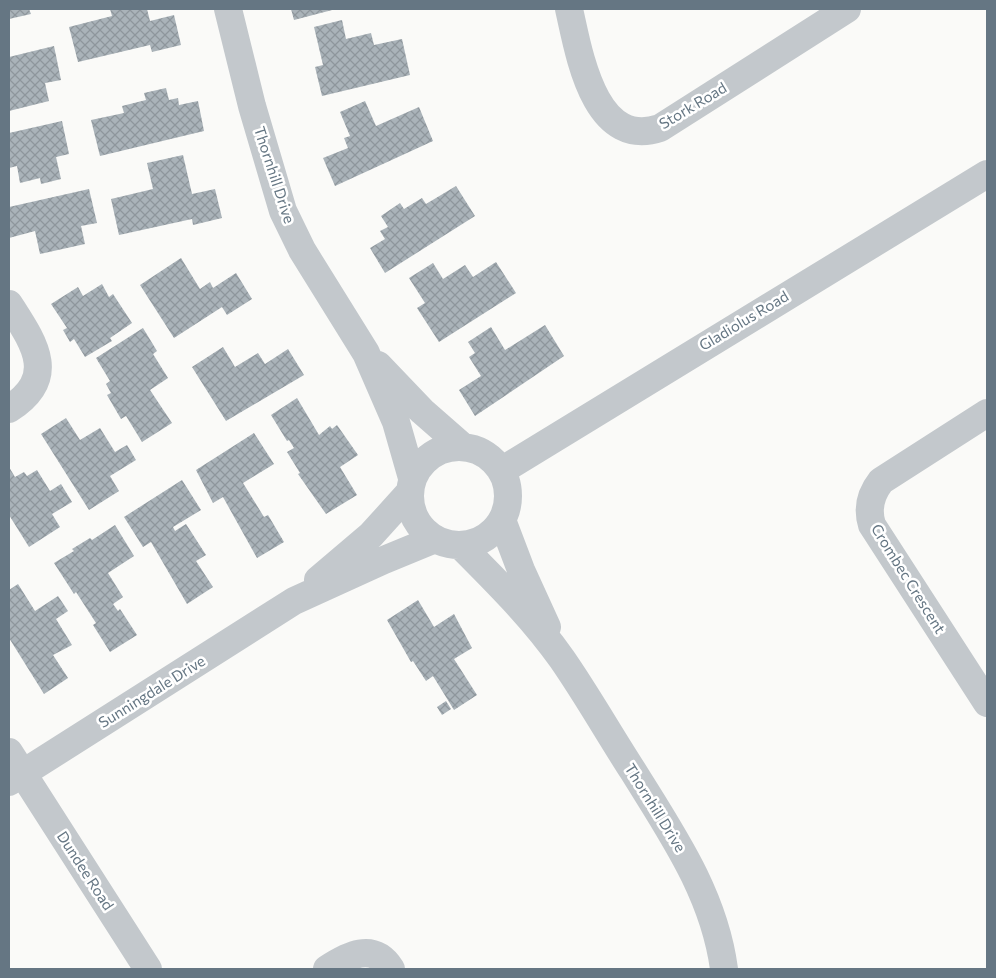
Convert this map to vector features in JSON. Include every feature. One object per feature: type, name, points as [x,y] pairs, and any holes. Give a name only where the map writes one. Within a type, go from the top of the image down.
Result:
[{"type":"street","name":"Thornhill Drive","points":[[228,9],[252,106],[283,211],[302,250],[366,353],[396,422],[411,486]]},
{"type":"street","name":"Stork Road","points":[[568,9],[588,82],[599,102],[618,125],[637,132],[649,131],[665,125],[847,9]]},
{"type":"street","name":"Gladiolus Road","points":[[501,471],[987,174]]},
{"type":"street","points":[[9,304],[36,346],[38,370],[30,392],[9,409]]},
{"type":"street","name":"Thornhill Drive","points":[[366,353],[422,410],[462,446]]},
{"type":"street","name":"Crombec Crescent","points":[[987,412],[881,482],[872,496],[870,516],[872,525],[987,703]]},
{"type":"street","points":[[462,446],[478,450],[492,458],[508,486],[508,504],[502,520],[492,533],[477,542],[461,546],[444,544],[435,539],[417,523],[411,509],[411,486],[420,464],[432,454],[447,448],[462,446]]},
{"type":"street","name":"Sunningdale Drive","points":[[294,601],[370,535],[411,486]]},
{"type":"street","name":"Thornhill Drive","points":[[502,520],[521,570],[561,658],[694,871],[715,928],[724,969]]},
{"type":"street","name":"Sunningdale Drive","points":[[13,769],[294,601],[435,539]]},
{"type":"street","name":"Thornhill Drive","points":[[461,546],[500,586],[561,658]]},
{"type":"street","name":"Dundee Road","points":[[13,769],[148,969]]},
{"type":"street","points":[[326,969],[356,953],[380,958],[391,969]]},
{"type":"building","points":[[9,9],[29,9],[31,14],[9,19]]},
{"type":"building","points":[[110,9],[147,9],[150,21],[174,15],[181,45],[152,52],[150,45],[78,62],[69,27],[112,16]]},
{"type":"building","points":[[291,9],[336,9],[294,20]]},
{"type":"building","points":[[342,20],[346,39],[371,33],[374,45],[402,39],[410,75],[322,96],[315,67],[323,65],[314,27]]},
{"type":"building","points":[[54,46],[61,80],[45,83],[49,101],[9,111],[9,57]]},
{"type":"building","points":[[166,88],[169,100],[178,98],[179,105],[198,101],[204,131],[100,156],[91,120],[124,113],[122,106],[146,100],[144,93]]},
{"type":"building","points":[[365,101],[376,126],[419,107],[433,141],[335,186],[323,158],[348,148],[344,138],[350,136],[340,112]]},
{"type":"building","points":[[62,121],[69,154],[56,157],[61,179],[41,184],[40,178],[20,183],[17,166],[9,168],[9,133]]},
{"type":"building","points":[[183,155],[192,194],[215,189],[222,218],[193,225],[192,219],[119,235],[111,199],[153,189],[147,163]]},
{"type":"building","points":[[456,186],[475,216],[385,273],[370,248],[385,239],[380,231],[388,227],[381,216],[400,203],[404,209],[422,198],[426,204]]},
{"type":"building","points":[[89,189],[97,223],[81,226],[85,244],[40,254],[35,231],[9,238],[9,207]]},
{"type":"building","points":[[181,258],[200,289],[210,282],[213,288],[236,273],[252,299],[227,315],[222,307],[174,338],[140,285]]},
{"type":"building","points":[[496,262],[516,293],[439,342],[417,308],[425,303],[409,278],[433,263],[443,279],[465,265],[473,277]]},
{"type":"building","points":[[102,284],[109,297],[113,294],[132,323],[110,338],[112,341],[85,357],[74,339],[70,342],[63,330],[67,328],[51,304],[78,287],[83,296]]},
{"type":"building","points":[[545,325],[564,356],[475,416],[459,390],[481,376],[469,357],[475,353],[468,342],[491,327],[505,350]]},
{"type":"building","points":[[143,328],[157,351],[153,354],[168,378],[150,390],[172,423],[142,442],[126,416],[121,419],[107,395],[111,393],[106,384],[110,381],[96,358]]},
{"type":"building","points":[[223,347],[235,367],[258,353],[265,364],[288,349],[304,375],[226,421],[192,367]]},
{"type":"building","points":[[297,398],[319,435],[330,426],[332,429],[337,425],[358,455],[340,467],[357,495],[326,514],[298,474],[300,473],[287,452],[294,448],[289,440],[287,441],[271,415]]},
{"type":"building","points":[[66,418],[80,440],[100,428],[115,452],[127,445],[136,460],[110,476],[119,491],[89,510],[41,434]]},
{"type":"building","points":[[254,433],[274,464],[243,483],[264,517],[268,515],[284,542],[257,558],[223,497],[213,503],[196,470]]},
{"type":"building","points":[[9,467],[15,477],[24,472],[27,476],[37,470],[50,491],[61,484],[72,502],[52,514],[60,527],[29,547],[9,515]]},
{"type":"building","points":[[182,480],[201,510],[173,527],[175,531],[186,524],[206,555],[196,561],[213,587],[187,604],[151,542],[143,547],[124,517]]},
{"type":"building","points":[[115,525],[134,556],[108,573],[123,597],[113,604],[118,611],[120,609],[137,635],[110,652],[93,625],[96,623],[54,563],[74,551],[72,549],[90,538],[92,540]]},
{"type":"building","points":[[18,584],[35,611],[58,596],[68,611],[56,619],[72,645],[53,655],[68,678],[44,694],[9,638],[9,590]]},
{"type":"building","points":[[418,600],[434,627],[454,614],[472,648],[454,659],[477,695],[454,710],[433,676],[426,681],[413,661],[411,662],[387,620]]},
{"type":"building","points":[[446,701],[451,709],[442,715],[437,707]]}]
